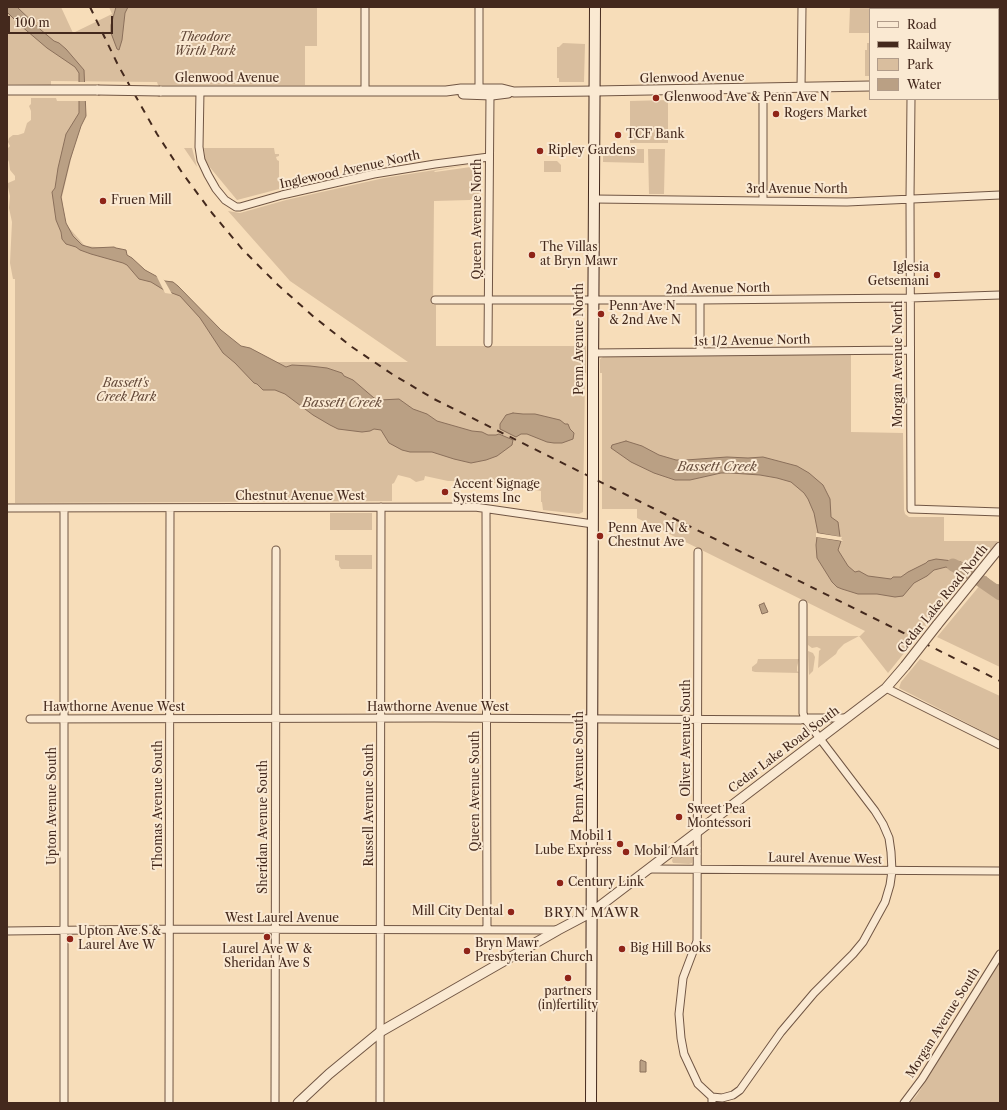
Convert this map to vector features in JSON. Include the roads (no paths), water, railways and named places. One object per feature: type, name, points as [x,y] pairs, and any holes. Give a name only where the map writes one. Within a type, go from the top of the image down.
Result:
[{"type":"main road","name":"Penn Avenue North","points":[[593,479],[595,7]]},
{"type":"main road","name":"Penn Avenue South","points":[[591,1103],[593,479]]},
{"type":"street","points":[[365,7],[365,91]]},
{"type":"street","points":[[479,7],[479,89]]},
{"type":"street","points":[[801,88],[802,7]]},
{"type":"street","name":"Glenwood Avenue","points":[[446,91],[471,95],[503,95],[514,92],[869,86]]},
{"type":"street","name":"Glenwood Avenue","points":[[7,90],[446,91],[461,89],[502,89],[514,92]]},
{"type":"street","points":[[763,89],[763,201]]},
{"type":"street","name":"Inglewood Avenue North","points":[[200,91],[199,147],[201,160],[208,175],[225,200],[231,205],[240,207],[282,195],[374,174],[489,157]]},
{"type":"street","name":"Queen Avenue North","points":[[488,343],[490,95]]},
{"type":"street","name":"Morgan Avenue North","points":[[911,100],[911,509],[1000,512]]},
{"type":"street","name":"3rd Avenue North","points":[[594,199],[847,202],[1000,195]]},
{"type":"street","name":"2nd Avenue North","points":[[435,300],[700,300],[910,298],[1000,295]]},
{"type":"street","points":[[700,300],[700,352]]},
{"type":"street","name":"1st 1/2 Avenue North","points":[[593,353],[910,350]]},
{"type":"street","name":"Russell Avenue South","points":[[380,1103],[381,507]]},
{"type":"street","name":"Chestnut Avenue West","points":[[7,508],[475,507],[593,519]]},
{"type":"street","name":"Upton Avenue South","points":[[64,508],[64,1103]]},
{"type":"street","name":"Thomas Avenue South","points":[[169,1103],[170,508]]},
{"type":"street","name":"Queen Avenue South","points":[[486,509],[487,930]]},
{"type":"street","name":"Cedar Lake Road North","points":[[905,666],[1000,547]]},
{"type":"street","name":"Sheridan Avenue South","points":[[275,1103],[276,550]]},
{"type":"street","name":"Oliver Avenue South","points":[[698,552],[697,941],[683,978],[679,1014],[681,1038],[691,1070],[698,1084],[712,1100]]},
{"type":"street","points":[[712,1100],[733,1095],[740,1090],[785,1026],[814,993],[863,942],[884,902],[890,885],[892,871],[889,838],[883,824],[875,811],[819,739],[805,719],[803,713],[803,604]]},
{"type":"street","name":"Cedar Lake Road South","points":[[298,1103],[329,1074],[380,1032],[592,912],[886,688],[905,666]]},
{"type":"street","points":[[886,688],[1000,745]]},
{"type":"street","name":"Hawthorne Avenue West","points":[[30,719],[381,718],[800,720],[846,718]]},
{"type":"street","name":"Laurel Avenue West","points":[[649,869],[1000,871]]},
{"type":"street","name":"West Laurel Avenue","points":[[7,931],[170,929],[558,930]]},
{"type":"street","name":"Morgan Avenue South","points":[[904,1103],[922,1079],[1000,954]]},
{"type":"water","name":"Bassett Creek","points":[[7,7],[17,7],[41,30],[66,49],[84,70],[86,116],[81,126],[70,160],[61,197],[66,223],[73,236],[82,245],[92,248],[114,247],[126,250],[127,255],[145,270],[165,281],[173,282],[178,286],[221,330],[241,346],[250,348],[286,367],[292,365],[310,366],[327,368],[342,373],[344,376],[353,380],[374,398],[380,400],[399,399],[413,409],[427,414],[437,421],[472,431],[482,432],[488,435],[499,434],[513,440],[512,445],[497,456],[471,463],[432,452],[410,452],[402,450],[389,443],[381,430],[374,429],[362,432],[338,429],[313,415],[285,394],[275,390],[263,390],[254,383],[223,353],[200,318],[180,296],[164,290],[151,282],[139,279],[127,265],[123,263],[91,254],[66,244],[62,239],[56,220],[52,192],[55,188],[66,134],[79,113],[79,73],[75,67],[47,48],[20,25],[7,12]]},
{"type":"water","points":[[116,7],[128,7],[125,13],[122,40],[119,50],[117,49],[111,33],[111,25]]},
{"type":"water","points":[[513,413],[535,414],[560,420],[565,424],[568,424],[574,433],[573,439],[562,443],[554,443],[547,442],[527,434],[521,434],[516,437],[500,429],[500,424],[506,415]]},
{"type":"water","points":[[626,441],[642,446],[659,455],[676,460],[727,457],[763,457],[797,466],[809,473],[823,485],[830,499],[831,517],[838,522],[840,537],[818,533],[814,513],[808,499],[804,493],[791,482],[760,475],[731,473],[721,473],[690,480],[675,480],[654,473],[631,462],[611,448],[612,445]]},
{"type":"water","points":[[817,537],[841,541],[838,550],[848,566],[855,572],[859,571],[868,576],[891,579],[893,577],[901,577],[928,561],[936,559],[961,562],[972,569],[966,576],[946,567],[934,570],[927,576],[914,583],[903,596],[895,597],[877,594],[858,594],[837,587],[832,582],[817,558]]},
{"type":"water","points":[[986,577],[996,585],[1000,585],[1000,599],[979,586]]},
{"type":"water","points":[[764,603],[768,612],[762,614],[759,605]]},
{"type":"water","points":[[641,1060],[646,1062],[646,1072],[640,1072]]},
{"type":"waterway","name":"Bassett Creek","points":[[953,565],[971,574],[1000,594]]},
{"type":"railway","points":[[90,7],[118,65],[157,134],[183,174],[212,213],[243,250],[278,285],[314,317],[352,347],[392,374],[434,399],[1000,681]]},
{"type":"place","name":"Glenwood Ave & Penn Ave N","points":[[656,98]]},
{"type":"place","name":"Rogers Market","points":[[776,114]]},
{"type":"place","name":"TCF Bank","points":[[618,135]]},
{"type":"place","name":"Ripley Gardens","points":[[540,151]]},
{"type":"place","name":"Fruen Mill","points":[[103,201]]},
{"type":"place","name":"The Villas at Bryn Mawr","points":[[532,255]]},
{"type":"place","name":"Iglesia Getsemani","points":[[937,275]]},
{"type":"place","name":"Penn Ave N & 2nd Ave N","points":[[601,314]]},
{"type":"place","name":"Accent Signage Systems Inc","points":[[445,492]]},
{"type":"place","name":"Penn Ave N & Chestnut Ave","points":[[600,536]]},
{"type":"place","name":"Sweet Pea Montessori","points":[[679,817]]},
{"type":"place","name":"Mobil 1 Lube Express","points":[[620,844]]},
{"type":"place","name":"Mobil Mart","points":[[626,852]]},
{"type":"place","name":"Century Link","points":[[560,883]]},
{"type":"place","name":"Mill City Dental","points":[[511,912]]},
{"type":"place","name":"Laurel Ave W & Sheridan Ave S","points":[[267,937]]},
{"type":"place","name":"Upton Ave S & Laurel Ave W","points":[[70,939]]},
{"type":"place","name":"Big Hill Books","points":[[622,949]]},
{"type":"place","name":"Bryn Mawr Presbyterian Church","points":[[467,951]]},
{"type":"place","name":"partners (in)fertility","points":[[568,978]]},
{"type":"district","name":"BRYN MAWR","points":[[592,913]]},
{"type":"park label","name":"Theodore Wirth Park","points":[[205,45]]},
{"type":"park label","name":"Bassett's Creek Park","points":[[126,391]]}]
